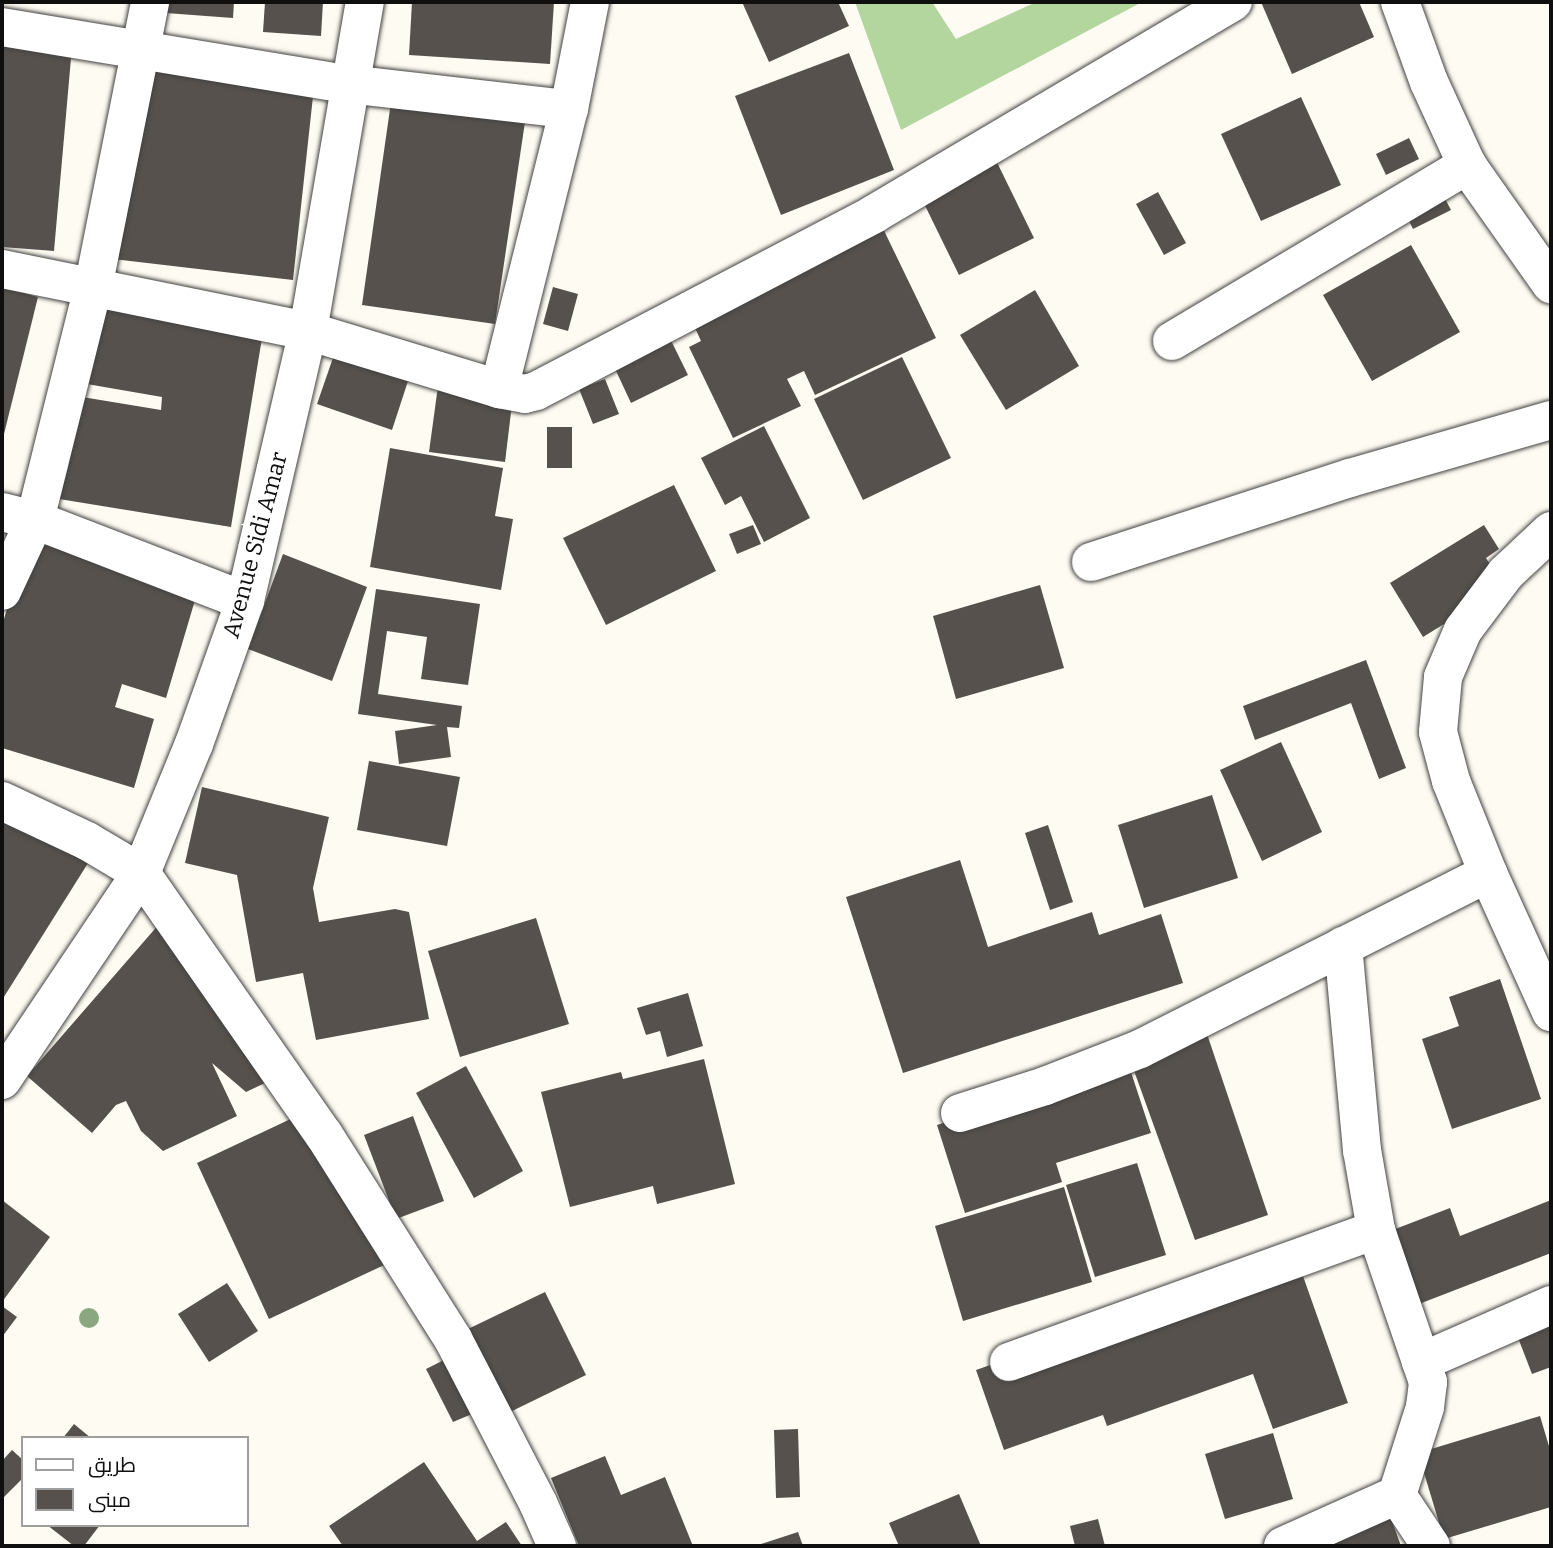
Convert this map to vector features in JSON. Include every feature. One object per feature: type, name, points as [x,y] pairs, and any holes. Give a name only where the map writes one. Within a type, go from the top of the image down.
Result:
[{"type":"street","points":[[2,591],[18,516],[93,288],[143,50],[150,2]]},
{"type":"street","name":"Avenue Sidi Amar","points":[[2,1080],[141,873],[194,744],[244,601],[308,331],[348,84],[365,2]]},
{"type":"street","points":[[499,390],[569,109],[590,2]]},
{"type":"street","points":[[2,269],[308,331],[499,390],[525,394],[536,391],[874,214],[1233,2]]},
{"type":"street","points":[[1400,2],[1429,82],[1467,165],[1551,284]]},
{"type":"street","points":[[2,27],[348,84],[569,109]]},
{"type":"street","points":[[1172,341],[1467,165]]},
{"type":"street","points":[[1091,562],[1350,478],[1551,420]]},
{"type":"street","points":[[18,516],[244,601]]},
{"type":"street","points":[[1551,531],[1506,573],[1464,630],[1443,677],[1438,732],[1451,781],[1488,873],[1551,1012]]},
{"type":"street","points":[[2,800],[87,841],[141,873],[324,1135],[453,1339],[532,1490],[557,1546]]},
{"type":"street","points":[[960,1113],[1045,1086],[1140,1049],[1488,873]]},
{"type":"street","points":[[1283,1546],[1397,1495],[1425,1407],[1428,1382],[1376,1230],[1362,1150],[1343,946]]},
{"type":"street","points":[[1009,1362],[1376,1230]]},
{"type":"street","points":[[1421,1362],[1551,1306]]},
{"type":"street","points":[[1397,1495],[1431,1546]]},
{"type":"green space","points":[[855,2],[932,2],[956,39],[1036,2],[1142,2],[901,130]]},
{"type":"building","points":[[139,2],[234,2],[233,18],[139,11]]},
{"type":"building","points":[[265,2],[323,2],[321,36],[263,32]]},
{"type":"building","points":[[412,2],[554,2],[550,64],[409,55]]},
{"type":"building","points":[[742,2],[838,2],[849,26],[769,62]]},
{"type":"building","points":[[1261,2],[1359,2],[1374,37],[1292,74]]},
{"type":"building","points":[[2,41],[72,47],[54,251],[2,247]]},
{"type":"building","points":[[849,53],[894,170],[781,215],[735,96]]},
{"type":"building","points":[[135,57],[315,78],[293,280],[113,259]]},
{"type":"building","points":[[1301,97],[1341,185],[1261,221],[1221,134]]},
{"type":"building","points":[[391,102],[525,122],[495,324],[362,305]]},
{"type":"building","points":[[1409,138],[1419,159],[1386,175],[1376,154]]},
{"type":"building","points":[[987,142],[1034,238],[959,275],[912,179]]},
{"type":"building","points":[[1433,176],[1451,210],[1413,229],[1396,195]]},
{"type":"building","points":[[1158,192],[1186,243],[1164,255],[1136,204]]},
{"type":"building","points":[[875,212],[936,338],[815,395],[804,371],[787,379],[801,406],[733,438],[689,347],[701,341],[684,304]]},
{"type":"building","points":[[1411,245],[1460,332],[1372,381],[1323,295]]},
{"type":"building","points":[[2,287],[38,297],[3,438],[2,438]]},
{"type":"building","points":[[553,287],[578,294],[568,331],[543,324]]},
{"type":"building","points":[[1035,290],[1079,366],[1006,410],[960,335]]},
{"type":"building","points":[[94,304],[263,332],[231,527],[53,498],[70,395],[161,410],[162,397],[81,383]]},
{"type":"building","points":[[659,316],[688,375],[631,403],[603,343]]},
{"type":"building","points":[[335,352],[409,378],[392,430],[317,404]]},
{"type":"building","points":[[902,357],[951,458],[863,500],[814,399]]},
{"type":"building","points":[[605,379],[619,414],[593,424],[579,389]]},
{"type":"building","points":[[438,386],[513,396],[505,462],[429,452]]},
{"type":"building","points":[[764,426],[810,518],[764,542],[741,496],[725,505],[701,458]]},
{"type":"building","points":[[547,427],[572,427],[572,468],[547,468]]},
{"type":"building","points":[[390,448],[503,468],[495,516],[513,519],[501,590],[370,567]]},
{"type":"building","points":[[674,485],[716,571],[606,625],[563,538]]},
{"type":"building","points":[[753,525],[761,544],[737,554],[729,534]]},
{"type":"building","points":[[1484,525],[1499,549],[1486,558],[1504,587],[1423,637],[1390,583]]},
{"type":"building","points":[[27,539],[198,590],[166,698],[122,684],[115,707],[154,719],[134,788],[2,748],[2,626]]},
{"type":"building","points":[[283,554],[367,587],[332,681],[248,649]]},
{"type":"building","points":[[1040,585],[1064,668],[956,699],[933,616]]},
{"type":"building","points":[[376,589],[480,604],[468,685],[421,679],[427,637],[387,631],[378,694],[462,706],[459,728],[447,727],[451,757],[399,764],[395,731],[437,725],[358,714]]},
{"type":"building","points":[[1366,660],[1406,768],[1379,779],[1351,703],[1255,740],[1243,706]]},
{"type":"building","points":[[1281,742],[1322,832],[1262,861],[1220,770]]},
{"type":"building","points":[[369,761],[460,777],[447,846],[357,830]]},
{"type":"building","points":[[202,787],[329,817],[313,888],[319,922],[395,909],[409,912],[429,1019],[316,1040],[303,973],[256,982],[237,875],[185,863]]},
{"type":"building","points":[[2,793],[95,852],[2,1000]]},
{"type":"building","points":[[1212,795],[1238,878],[1144,908],[1118,825]]},
{"type":"building","points":[[1048,825],[1073,902],[1050,910],[1025,833]]},
{"type":"building","points":[[960,860],[988,947],[1092,912],[1099,935],[1161,914],[1183,983],[903,1073],[846,897]]},
{"type":"building","points":[[180,900],[265,1083],[246,1092],[212,1063],[237,1116],[163,1151],[141,1131],[126,1101],[116,1105],[92,1133],[27,1076]]},
{"type":"building","points":[[536,918],[569,1024],[460,1057],[428,951]]},
{"type":"building","points":[[1500,979],[1541,1099],[1452,1129],[1422,1039],[1459,1026],[1449,997]]},
{"type":"building","points":[[688,993],[703,1046],[667,1057],[660,1031],[646,1035],[637,1008]]},
{"type":"building","points":[[1205,1028],[1268,1215],[1195,1240],[1128,1054]]},
{"type":"building","points":[[704,1059],[735,1184],[657,1204],[653,1186],[570,1207],[541,1092],[621,1072],[623,1079]]},
{"type":"building","points":[[1128,1063],[1151,1133],[1056,1163],[1062,1182],[965,1213],[937,1125]]},
{"type":"building","points":[[466,1066],[523,1171],[474,1198],[416,1093]]},
{"type":"building","points":[[316,1107],[397,1259],[269,1319],[197,1163]]},
{"type":"building","points":[[413,1116],[444,1201],[396,1219],[364,1135]]},
{"type":"building","points":[[1137,1163],[1166,1255],[1095,1277],[1066,1185]]},
{"type":"building","points":[[1064,1187],[1092,1282],[963,1321],[935,1226]]},
{"type":"building","points":[[2,1200],[50,1237],[2,1302]]},
{"type":"building","points":[[1551,1200],[1551,1253],[1419,1304],[1390,1231],[1450,1208],[1460,1236]]},
{"type":"building","points":[[1298,1262],[1348,1403],[1273,1429],[1253,1374],[1107,1426],[1103,1415],[1004,1450],[976,1370],[1222,1283]]},
{"type":"building","points":[[227,1283],[258,1331],[209,1362],[178,1314]]},
{"type":"building","points":[[545,1292],[586,1375],[508,1413],[468,1329]]},
{"type":"building","points":[[2,1306],[17,1317],[2,1337]]},
{"type":"building","points":[[1551,1307],[1551,1367],[1532,1374],[1512,1322]]},
{"type":"building","points":[[444,1360],[472,1414],[453,1422],[426,1369]]},
{"type":"building","points":[[1540,1416],[1551,1453],[1551,1507],[1444,1539],[1418,1453]]},
{"type":"building","points":[[74,1424],[89,1436],[65,1436]]},
{"type":"building","points":[[798,1429],[800,1497],[776,1498],[774,1430]]},
{"type":"building","points":[[1273,1433],[1293,1499],[1225,1519],[1205,1454]]},
{"type":"building","points":[[12,1450],[21,1458],[21,1480],[4,1497],[2,1461]]},
{"type":"building","points":[[605,1456],[621,1495],[665,1477],[693,1546],[579,1546],[551,1478]]},
{"type":"building","points":[[424,1462],[477,1541],[506,1522],[522,1546],[343,1546],[329,1526]]},
{"type":"building","points":[[959,1494],[981,1546],[899,1546],[889,1523]]},
{"type":"building","points":[[1388,1510],[1401,1546],[1289,1546]]},
{"type":"building","points":[[1098,1519],[1105,1546],[1075,1546],[1070,1526]]},
{"type":"building","points":[[50,1527],[98,1527],[84,1546],[74,1546]]},
{"type":"building","points":[[798,1532],[803,1546],[755,1546]]}]
